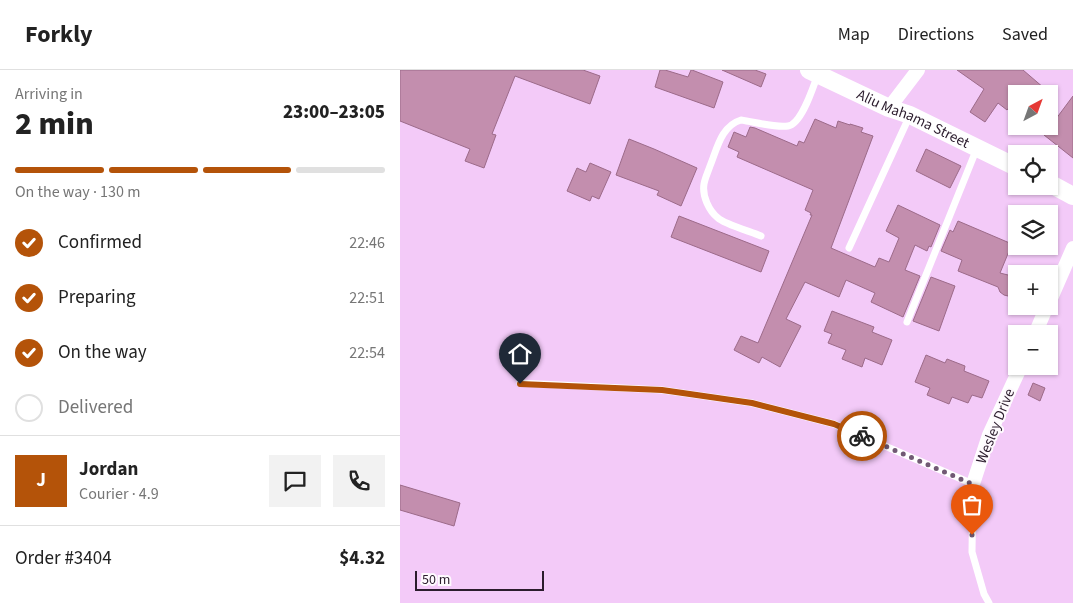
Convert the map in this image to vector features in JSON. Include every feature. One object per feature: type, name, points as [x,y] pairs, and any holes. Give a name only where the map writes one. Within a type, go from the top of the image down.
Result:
[{"type":"street","points":[[889,108],[918,70]]},
{"type":"street","name":"Aliu Mahama Street","points":[[814,72],[889,108],[910,115],[1008,163]]},
{"type":"street","points":[[1058,188],[1073,196]]},
{"type":"street","points":[[1058,282],[1073,248]]},
{"type":"street","name":"Wesley Drive","points":[[972,484],[989,435],[1017,375]]},
{"type":"lane","points":[[761,236],[719,219],[710,209],[705,199],[704,185],[720,140],[736,122],[741,120],[775,126],[788,126],[796,122],[801,115],[814,72]]},
{"type":"lane","points":[[849,248],[910,115]]},
{"type":"lane","points":[[906,322],[977,147]]},
{"type":"lane","points":[[520,384],[662,390],[752,403],[834,424],[972,484]]},
{"type":"lane","name":"Wesley Drive","points":[[972,484],[972,552],[984,594],[989,603]]},
{"type":"building","points":[[400,70],[583,70],[600,76],[590,104],[515,76],[492,134],[496,135],[484,168],[465,161],[470,149],[400,121]]},
{"type":"building","points":[[660,70],[688,77],[692,70],[723,82],[714,108],[655,87]]},
{"type":"building","points":[[722,70],[755,70],[766,74],[761,87]]},
{"type":"building","points":[[957,70],[1023,70],[1040,85],[1008,85],[1008,109],[1007,110],[998,103],[985,122],[970,112],[984,89]]},
{"type":"building","points":[[1073,96],[1073,158],[1044,135],[1058,135],[1058,116]]},
{"type":"building","points":[[815,119],[836,128],[838,121],[850,124],[863,128],[861,132],[873,136],[831,248],[875,267],[879,258],[889,262],[899,238],[886,231],[898,205],[940,225],[931,247],[929,246],[927,251],[915,245],[905,270],[920,276],[903,317],[871,302],[875,293],[846,280],[839,297],[805,282],[786,319],[801,326],[780,367],[762,357],[759,363],[734,350],[741,336],[758,343],[812,215],[805,210],[813,190],[737,157],[739,152],[728,147],[734,132],[746,137],[750,127],[797,146],[799,141],[804,143]]},
{"type":"building","points":[[629,139],[697,168],[681,206],[657,195],[659,191],[616,175]]},
{"type":"building","points":[[926,149],[961,166],[950,188],[916,171]]},
{"type":"building","points":[[590,163],[611,172],[599,199],[592,196],[590,201],[567,191],[577,168],[586,172]]},
{"type":"building","points":[[679,216],[769,251],[761,272],[671,237]]},
{"type":"building","points":[[958,221],[1008,242],[1008,254],[1000,273],[1008,275],[1008,296],[1000,292],[998,287],[958,271],[962,260],[941,251],[950,230],[953,232]]},
{"type":"building","points":[[931,277],[955,286],[939,331],[913,321]]},
{"type":"building","points":[[832,311],[874,327],[872,332],[892,340],[882,365],[865,358],[862,367],[842,359],[846,350],[828,343],[832,334],[824,331]]},
{"type":"building","points":[[926,355],[945,363],[947,359],[965,366],[964,371],[989,381],[982,398],[972,395],[968,403],[952,397],[949,404],[927,395],[930,388],[915,382]]},
{"type":"building","points":[[1033,383],[1045,388],[1040,401],[1028,395]]},
{"type":"building","points":[[400,485],[460,503],[454,526],[400,510]]},
{"type":"way so far","points":[[862,436],[972,484],[972,535]]},
{"type":"route","points":[[520,384],[662,390],[752,403],[834,424],[862,436]]}]
